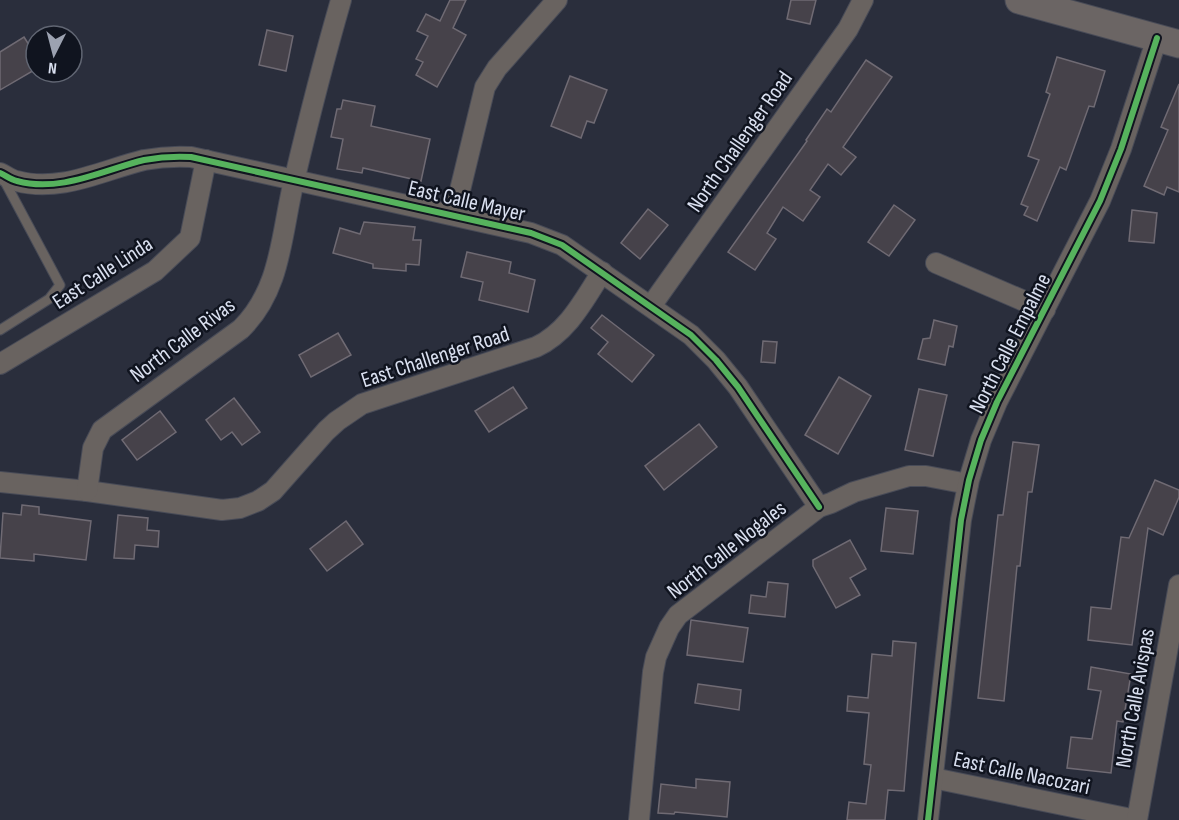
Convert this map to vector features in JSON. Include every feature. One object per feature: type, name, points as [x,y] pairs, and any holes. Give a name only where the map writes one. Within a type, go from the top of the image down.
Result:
[{"type":"street","name":"North Calle Rivas","points":[[87,491],[93,448],[102,429],[232,336],[257,312],[272,281],[294,180],[340,0]]},
{"type":"street","points":[[454,215],[485,87],[497,68],[557,0]]},
{"type":"street","name":"North Challenger Road","points":[[651,306],[848,29],[863,0]]},
{"type":"street","points":[[1019,0],[1168,41]]},
{"type":"street","name":"North Calle Empalme","points":[[928,820],[961,520],[968,484],[981,440],[997,402],[1100,201],[1168,41]]},
{"type":"street","name":"East Calle Mayer","points":[[0,173],[16,181],[49,184],[76,181],[159,158],[175,156],[206,160],[547,238],[577,253],[692,336],[738,387],[819,507]]},
{"type":"street","name":"East Calle Linda","points":[[0,364],[155,271],[190,238],[206,160]]},
{"type":"street","points":[[936,263],[1045,310]]},
{"type":"street","name":"East Challenger Road","points":[[0,482],[87,491],[222,510],[240,508],[258,501],[280,485],[337,421],[362,404],[536,347],[551,339],[569,322],[602,272]]},
{"type":"street","name":"North Calle Nogales","points":[[639,820],[653,672],[656,657],[669,628],[678,615],[819,507],[854,492],[909,476],[926,476],[968,484]]},
{"type":"street","name":"North Calle Avispas","points":[[1136,820],[1179,585]]},
{"type":"street","name":"East Calle Nacozari","points":[[933,778],[1136,820]]},
{"type":"lane","points":[[0,173],[60,285],[49,299],[1,327]]},
{"type":"building","points":[[450,0],[466,0],[453,28],[466,35],[437,87],[416,75],[423,62],[416,59],[428,36],[417,31],[426,14],[440,21]]},
{"type":"building","points":[[791,0],[816,0],[810,24],[787,19]]},
{"type":"building","points":[[267,30],[293,36],[286,71],[259,65]]},
{"type":"building","points":[[24,37],[24,76],[0,90],[0,52]]},
{"type":"building","points":[[1057,57],[1105,71],[1094,107],[1089,106],[1066,170],[1060,167],[1037,221],[1024,215],[1028,207],[1021,204],[1039,160],[1028,156],[1050,94],[1046,92]]},
{"type":"building","points":[[866,60],[892,77],[843,147],[856,157],[841,175],[828,164],[810,190],[820,197],[803,221],[783,207],[767,233],[776,239],[755,270],[728,252],[827,109],[831,112]]},
{"type":"building","points":[[570,76],[607,90],[594,123],[587,121],[581,138],[551,126]]},
{"type":"building","points":[[1179,84],[1179,192],[1167,187],[1164,195],[1144,186],[1168,130],[1161,127]]},
{"type":"building","points":[[343,100],[375,106],[371,126],[430,139],[421,181],[363,168],[362,173],[337,169],[343,139],[331,137],[337,109],[341,109]]},
{"type":"building","points":[[894,205],[915,220],[889,256],[868,242]]},
{"type":"building","points":[[648,209],[668,225],[640,259],[621,243]]},
{"type":"building","points":[[1132,210],[1157,213],[1154,243],[1129,241]]},
{"type":"building","points":[[364,222],[415,227],[413,240],[421,240],[419,265],[406,264],[406,271],[373,268],[373,264],[333,253],[340,228],[360,234]]},
{"type":"building","points":[[467,252],[511,262],[509,273],[535,280],[528,312],[479,300],[483,282],[461,277]]},
{"type":"building","points":[[602,315],[654,355],[632,382],[598,354],[608,342],[591,328]]},
{"type":"building","points":[[934,320],[957,326],[953,347],[949,346],[945,365],[918,359],[923,339],[930,338]]},
{"type":"building","points":[[338,333],[351,355],[311,377],[299,355]]},
{"type":"building","points":[[763,341],[777,342],[775,363],[761,362]]},
{"type":"building","points":[[839,377],[871,396],[838,454],[805,435]]},
{"type":"building","points":[[513,387],[527,408],[489,432],[475,411]]},
{"type":"building","points":[[919,389],[947,395],[933,456],[905,450]]},
{"type":"building","points":[[234,398],[260,432],[242,445],[232,432],[221,440],[206,420]]},
{"type":"building","points":[[160,411],[176,432],[137,460],[122,440]]},
{"type":"building","points":[[699,424],[717,447],[664,490],[645,466]]},
{"type":"building","points":[[1013,442],[1039,445],[1032,492],[1028,492],[1020,566],[1017,566],[1004,701],[978,698],[998,515],[1003,515]]},
{"type":"building","points":[[1155,480],[1179,490],[1179,497],[1163,535],[1148,528],[1132,645],[1088,640],[1091,607],[1111,609],[1121,537],[1129,538]]},
{"type":"building","points":[[22,505],[39,507],[39,514],[91,521],[86,560],[34,554],[34,561],[0,558],[3,513],[21,515]]},
{"type":"building","points":[[886,508],[918,511],[913,554],[881,551]]},
{"type":"building","points":[[118,515],[148,518],[147,530],[159,531],[158,547],[135,545],[134,559],[114,558]]},
{"type":"building","points":[[346,521],[363,544],[327,571],[310,549]]},
{"type":"building","points":[[850,540],[866,569],[850,578],[860,595],[836,608],[813,566],[813,560]]},
{"type":"building","points":[[768,582],[788,584],[785,617],[749,613],[751,595],[766,597]]},
{"type":"building","points":[[691,620],[748,628],[743,662],[687,655]]},
{"type":"building","points":[[893,641],[916,643],[904,791],[888,790],[885,820],[847,820],[849,802],[866,804],[871,765],[864,764],[869,713],[847,711],[848,696],[868,698],[872,654],[892,656]]},
{"type":"building","points":[[1091,667],[1131,674],[1123,722],[1117,721],[1111,773],[1067,768],[1071,737],[1092,739],[1101,691],[1088,689]]},
{"type":"building","points":[[698,684],[741,690],[739,710],[695,703]]},
{"type":"building","points":[[696,779],[730,782],[727,817],[675,812],[674,814],[658,813],[661,784],[696,788]]},
{"type":"cycle path","points":[[928,820],[961,520],[969,480],[981,440],[997,402],[1100,201],[1121,149],[1157,38]]},
{"type":"cycle path","points":[[0,173],[17,181],[49,184],[81,179],[144,160],[191,157],[531,233],[562,245],[691,335],[716,360],[738,387],[819,507]]}]
